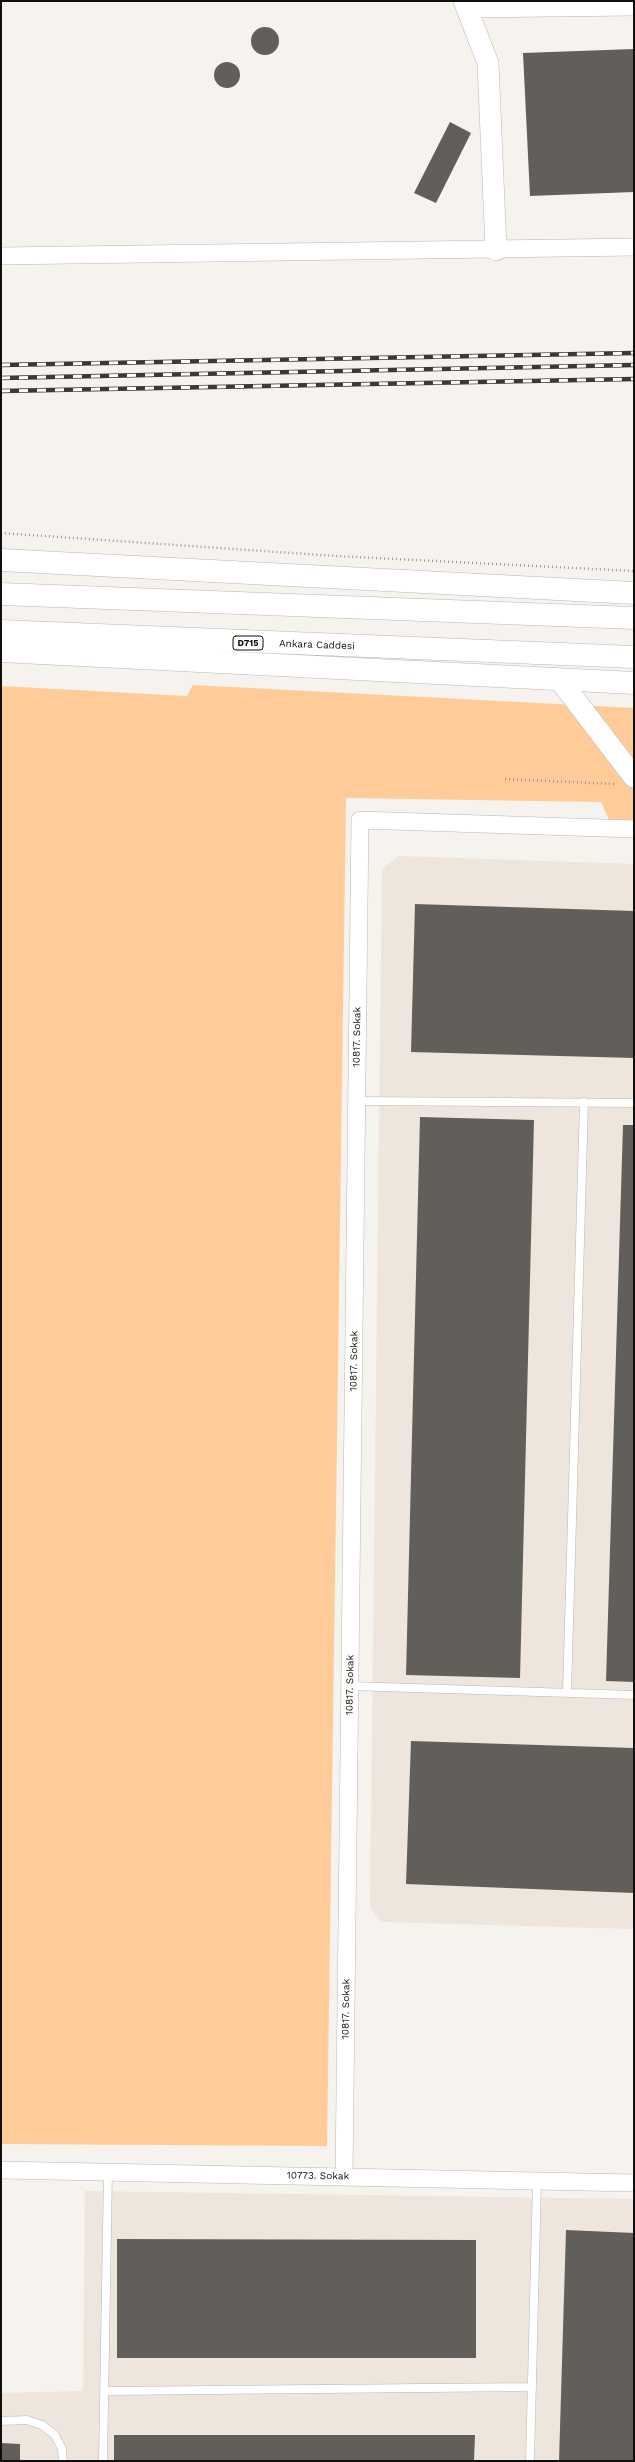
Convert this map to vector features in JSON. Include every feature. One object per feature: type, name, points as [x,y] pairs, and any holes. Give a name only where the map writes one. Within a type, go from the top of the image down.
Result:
[{"type":"highway","points":[[1,560],[634,593]]},
{"type":"highway","points":[[1,594],[493,614],[634,618]]},
{"type":"highway","name":"Ankara Caddesi","points":[[1,631],[225,642],[494,650],[634,657]]},
{"type":"highway","points":[[1,652],[634,683]]},
{"type":"street","points":[[496,250],[488,63],[465,5],[634,7]]},
{"type":"street","points":[[1,256],[496,250],[634,246]]},
{"type":"street","points":[[559,679],[626,781]]},
{"type":"street","name":"10817. Sokak","points":[[344,2176],[360,820],[634,830]]},
{"type":"street","name":"10773. Sokak","points":[[1,2170],[634,2183]]},
{"type":"lane","points":[[356,1101],[634,1103]]},
{"type":"lane","points":[[567,1693],[584,1102]]},
{"type":"lane","points":[[350,1686],[634,1695]]},
{"type":"lane","points":[[103,2461],[108,2172]]},
{"type":"lane","points":[[530,2461],[537,2181]]},
{"type":"lane","points":[[104,2391],[532,2387]]},
{"type":"lane","points":[[1,2421],[27,2420],[42,2425],[55,2435],[62,2449],[63,2461]]},
{"type":"path","points":[[1,533],[336,556],[634,571]]},
{"type":"path","points":[[505,778],[626,781]]},
{"type":"shaded area","points":[[193,685],[634,708],[634,825],[609,820],[601,802],[346,798],[327,2146],[1,2144],[1,686],[187,696]]},
{"type":"shaded area","points":[[398,856],[634,864],[634,1929],[382,1922],[370,1908],[382,870]]},
{"type":"shaded area","points":[[85,2191],[634,2199],[634,2461],[1,2461],[1,2393],[83,2391]]},
{"type":"building","points":[[265,27],[275,31],[279,41],[275,51],[265,55],[255,51],[251,41],[255,31]]},
{"type":"building","points":[[634,49],[634,192],[530,196],[523,53]]},
{"type":"building","points":[[227,62],[236,66],[240,75],[236,84],[227,88],[218,84],[214,75],[218,66]]},
{"type":"building","points":[[450,122],[471,133],[436,203],[414,193]]},
{"type":"building","points":[[415,904],[634,911],[634,1058],[411,1052]]},
{"type":"building","points":[[420,1117],[534,1120],[520,1678],[406,1675]]},
{"type":"building","points":[[623,1125],[634,1125],[634,1682],[606,1681]]},
{"type":"building","points":[[411,1741],[634,1748],[634,1893],[406,1884]]},
{"type":"building","points":[[566,2230],[634,2233],[634,2461],[559,2461]]},
{"type":"building","points":[[117,2239],[476,2240],[476,2358],[117,2358]]},
{"type":"building","points":[[114,2435],[475,2435],[474,2461],[114,2461]]},
{"type":"building","points":[[1,2443],[20,2444],[20,2461],[1,2461]]},
{"type":"railway","points":[[1,365],[634,353]]},
{"type":"railway","points":[[1,378],[634,365]]},
{"type":"railway","points":[[1,391],[634,379]]}]
